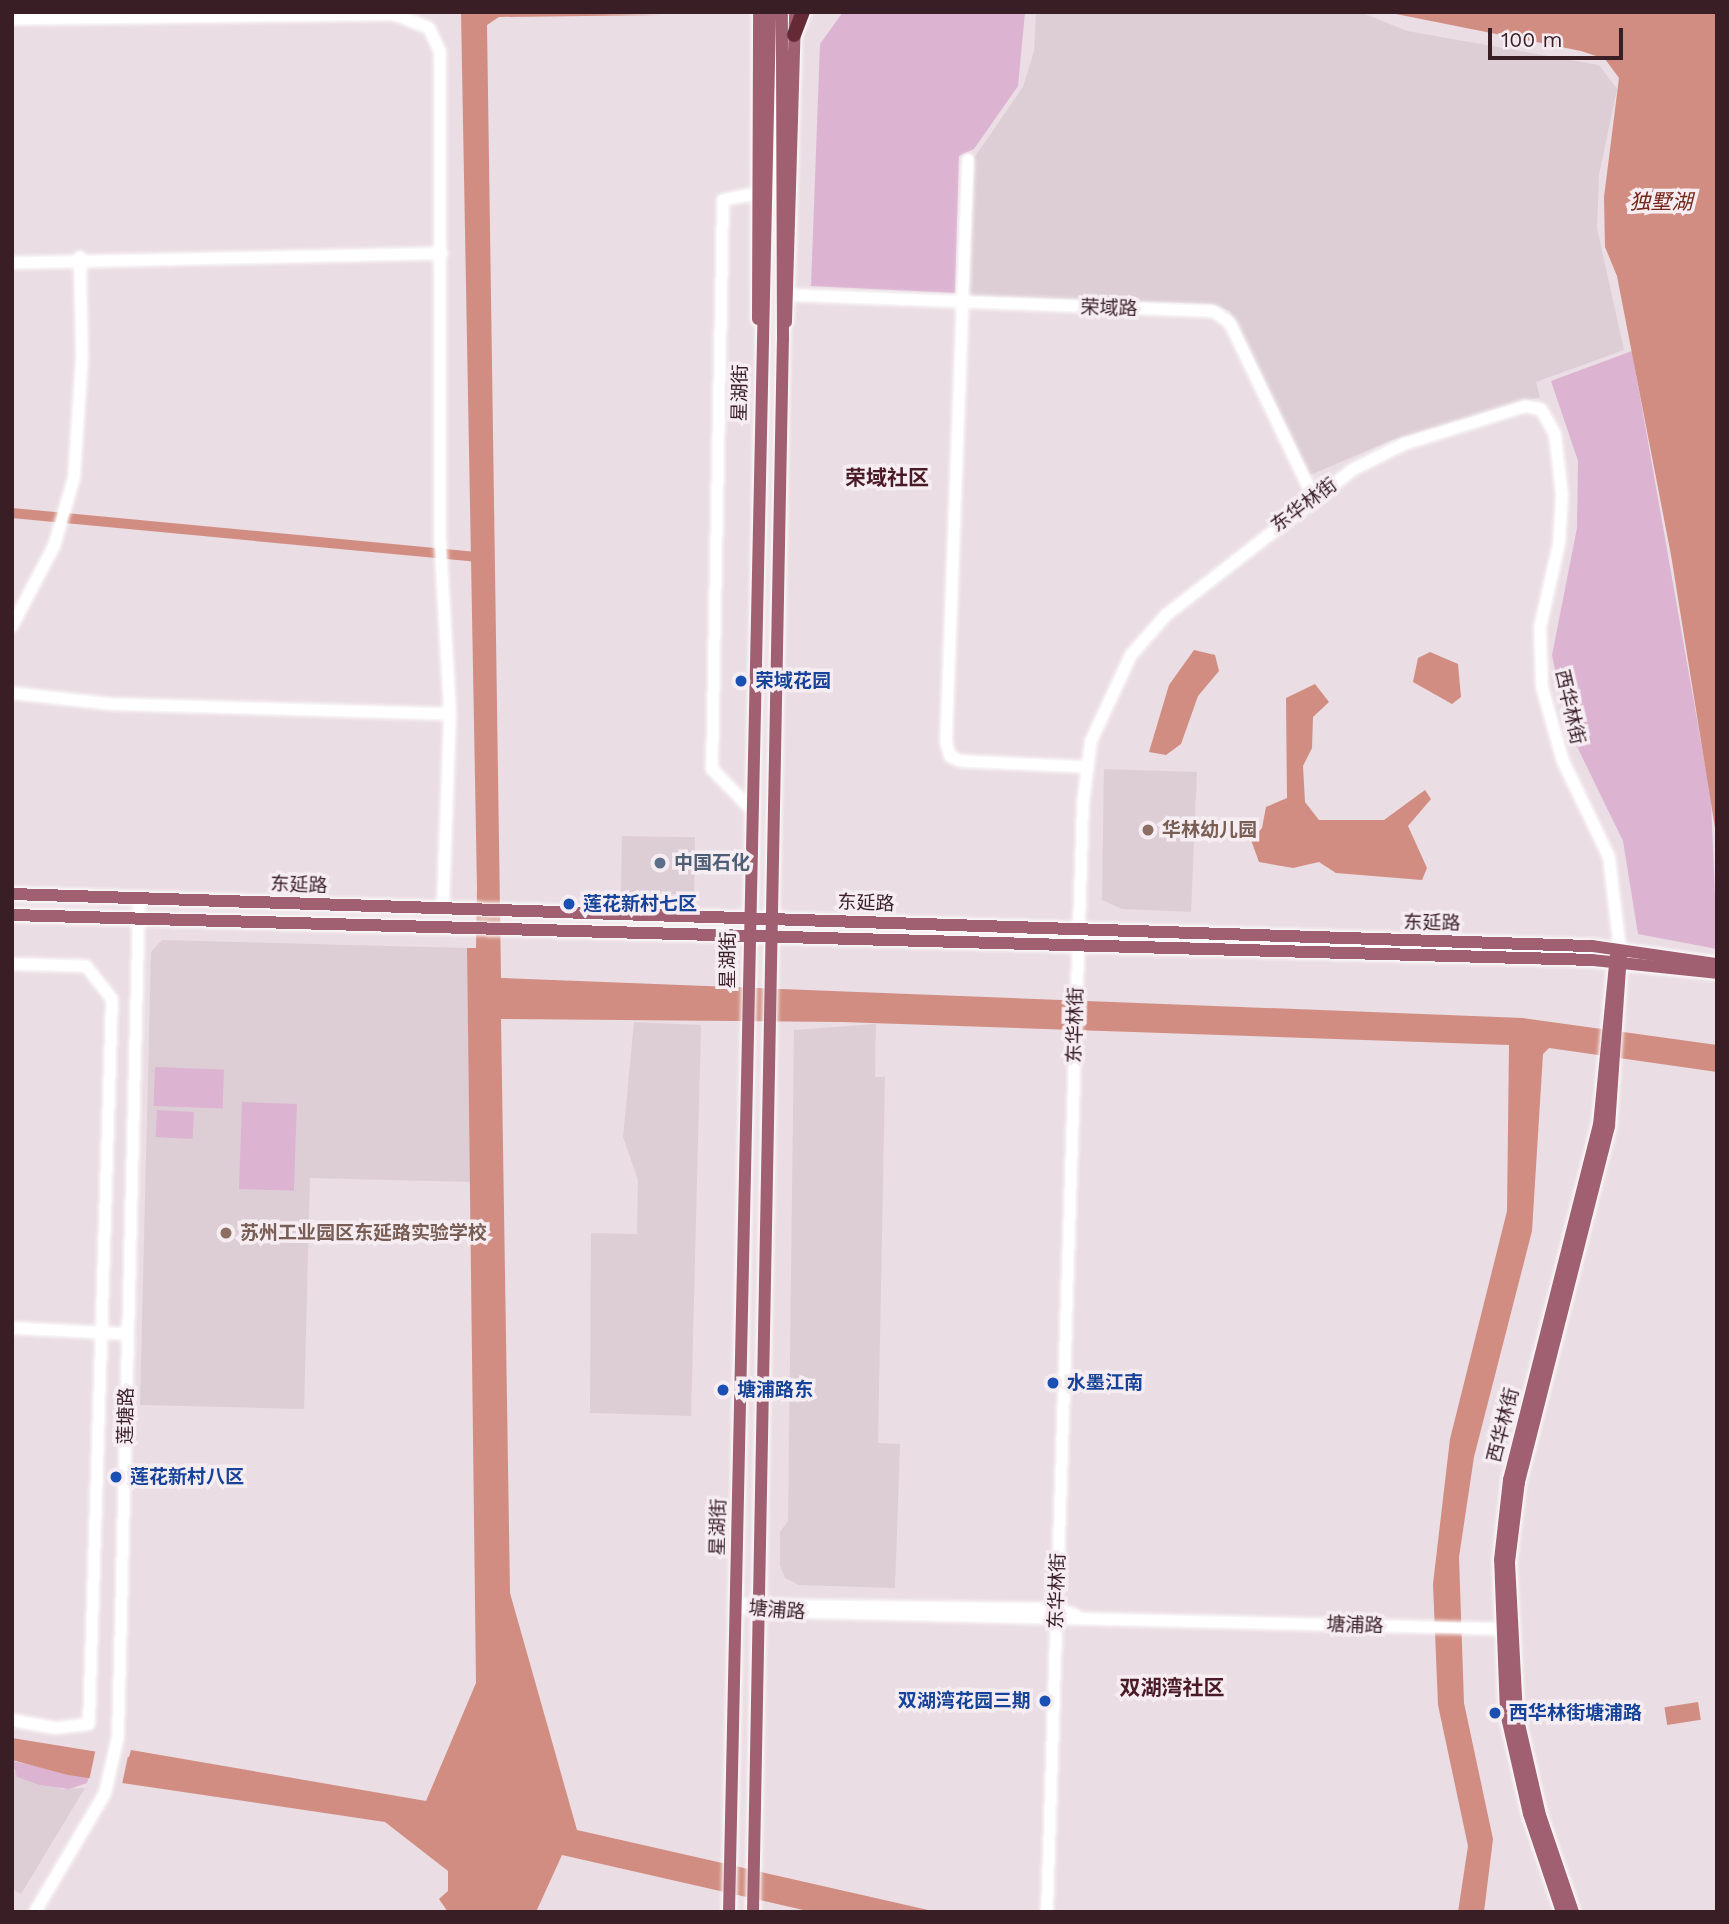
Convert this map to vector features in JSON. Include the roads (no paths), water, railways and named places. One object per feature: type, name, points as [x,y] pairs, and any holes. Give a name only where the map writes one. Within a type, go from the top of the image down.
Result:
[{"type":"highway","points":[[794,35],[803,12]]},
{"type":"main road","points":[[756,12],[759,29],[755,194],[761,337]]},
{"type":"main road","name":"星湖街","points":[[729,1911],[749,807],[770,12]]},
{"type":"main road","points":[[752,1907],[783,340],[782,12]]},
{"type":"main road","points":[[783,340],[791,296],[795,12]]},
{"type":"main road","name":"东延路","points":[[12,894],[1077,929],[1717,964]]},
{"type":"main road","name":"东延路","points":[[12,915],[472,928],[772,940],[1618,957],[1717,973]]},
{"type":"main road","name":"西华林街","points":[[1562,1912],[1516,1766],[1503,1629],[1519,1482],[1599,1171],[1615,1027],[1618,957]]},
{"type":"main road","name":"西华林街","points":[[1503,1629],[1527,1768],[1573,1912]]},
{"type":"street","points":[[12,19],[341,13],[415,20],[429,28],[440,52],[440,538],[450,715],[443,909]]},
{"type":"street","points":[[968,160],[946,743],[950,756],[960,761],[1085,767]]},
{"type":"street","points":[[749,807],[712,769],[723,200],[755,194]]},
{"type":"street","points":[[12,263],[79,257],[442,253]]},
{"type":"street","points":[[12,626],[49,559],[74,478],[82,356],[79,257]]},
{"type":"street","name":"荣域路","points":[[791,296],[1223,316],[1314,498]]},
{"type":"street","name":"东华林街","points":[[1047,1912],[1076,947],[1085,767],[1115,682],[1149,632],[1314,498],[1369,460],[1525,406],[1541,409],[1552,422]]},
{"type":"street","name":"西华林街","points":[[1552,422],[1562,475],[1562,529],[1540,627],[1542,687],[1563,761],[1609,857],[1618,957]]},
{"type":"street","points":[[12,693],[110,704],[450,715]]},
{"type":"street","name":"莲塘路","points":[[35,1912],[105,1793],[118,1737],[139,899]]},
{"type":"street","points":[[12,964],[86,966],[112,999],[89,1724],[55,1728],[12,1720]]},
{"type":"street","points":[[12,1328],[128,1334]]},
{"type":"street","name":"塘浦路","points":[[735,1605],[1503,1629]]},
{"type":"water","points":[[461,12],[661,15],[499,17],[487,25],[501,978],[1523,1018],[1717,1045],[1717,1072],[1549,1048],[1543,1054],[1532,1231],[1474,1457],[1459,1557],[1464,1703],[1493,1839],[1484,1912],[1458,1912],[1468,1846],[1438,1705],[1433,1584],[1450,1439],[1507,1211],[1509,1045],[842,1022],[501,1019],[510,1593],[577,1830],[937,1912],[812,1912],[562,1855],[536,1912],[448,1912],[439,1899],[448,1891],[448,1871],[385,1822],[68,1775],[12,1760],[12,1738],[129,1757],[131,1750],[426,1801],[476,1683],[467,948],[476,948],[477,888]]},
{"type":"water","name":"独墅湖","points":[[1386,12],[1717,12],[1717,840],[1671,555],[1617,276],[1605,247],[1604,197],[1619,78],[1605,59],[1581,51]]},
{"type":"water","points":[[1194,650],[1215,655],[1219,671],[1198,696],[1181,744],[1166,755],[1149,752],[1169,685]]},
{"type":"water","points":[[1430,652],[1458,664],[1461,697],[1452,704],[1413,682],[1418,658]]},
{"type":"water","points":[[1315,684],[1329,702],[1313,717],[1312,748],[1303,766],[1305,802],[1319,820],[1384,820],[1425,790],[1431,799],[1408,826],[1427,868],[1422,880],[1336,873],[1319,862],[1293,868],[1259,862],[1251,840],[1262,828],[1266,807],[1287,798],[1286,698]]},
{"type":"water","points":[[1698,1702],[1701,1720],[1667,1725],[1664,1707]]},
{"type":"waterway","points":[[12,513],[471,556]]},
{"type":"place","name":"荣域花园","points":[[741,681]]},
{"type":"place","name":"华林幼儿园","points":[[1148,830]]},
{"type":"place","name":"中国石化","points":[[660,863]]},
{"type":"place","name":"莲花新村七区","points":[[569,904]]},
{"type":"place","name":"苏州工业园区东延路实验学校","points":[[226,1233]]},
{"type":"place","name":"水墨江南","points":[[1053,1383]]},
{"type":"place","name":"塘浦路东","points":[[723,1390]]},
{"type":"place","name":"莲花新村八区","points":[[116,1477]]},
{"type":"place","name":"双湖湾花园三期","points":[[1045,1701]]},
{"type":"place","name":"西华林街塘浦路","points":[[1495,1713]]},
{"type":"district","name":"荣域社区","points":[[887,478]]},
{"type":"district","name":"双湖湾社区","points":[[1172,1688]]}]
